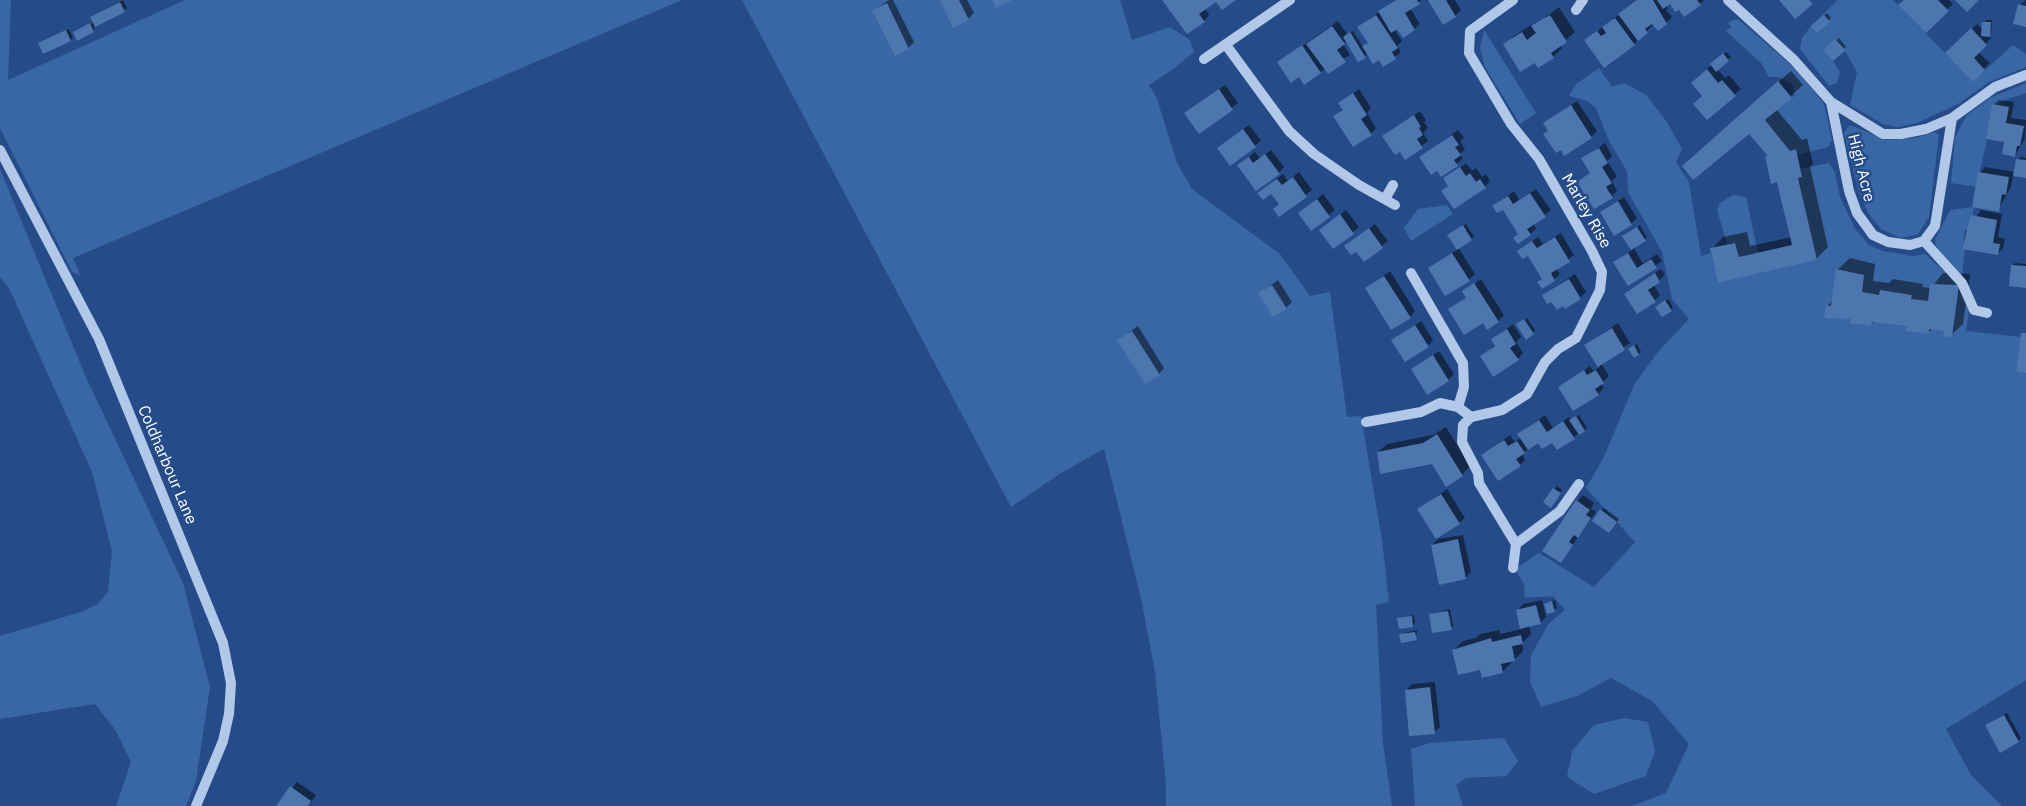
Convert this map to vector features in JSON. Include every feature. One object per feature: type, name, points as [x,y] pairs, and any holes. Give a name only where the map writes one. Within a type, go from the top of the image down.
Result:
[{"type":"street","points":[[1204,59],[1290,0]]},
{"type":"street","name":"Marley Rise","points":[[1471,417],[1502,410],[1527,394],[1545,362],[1558,349],[1576,338],[1600,290],[1602,272],[1539,159],[1511,124],[1469,53],[1470,31],[1514,0]]},
{"type":"street","points":[[1576,10],[1583,0]]},
{"type":"street","name":"High Acre","points":[[1728,0],[1794,60],[1831,102],[1883,134],[1901,134],[1926,129],[1952,118],[1995,87],[2026,75]]},
{"type":"street","points":[[1226,45],[1289,131],[1314,154],[1359,185],[1395,205]]},
{"type":"street","name":"High Acre","points":[[1831,102],[1849,191],[1864,225],[1873,235],[1888,242],[1910,245],[1924,241]]},
{"type":"street","points":[[1952,118],[1944,156],[1939,210],[1935,226],[1924,241],[1962,283],[1974,310],[1987,313]]},
{"type":"street","name":"Coldharbour Lane","points":[[0,150],[99,339],[224,643],[231,683],[229,714],[223,741],[196,806]]},
{"type":"street","points":[[1385,199],[1393,184]]},
{"type":"street","points":[[1411,273],[1463,363],[1464,387],[1458,407]]},
{"type":"street","points":[[1366,422],[1421,412],[1440,403],[1458,407],[1471,417],[1463,425],[1462,442],[1478,472],[1479,483],[1516,544],[1513,568]]},
{"type":"street","points":[[1516,544],[1560,511],[1579,484]]},
{"type":"shaded area","points":[[0,0],[11,0],[8,80],[185,0],[682,0],[73,258],[80,275],[72,272],[0,128]]},
{"type":"shaded area","points":[[742,0],[1120,0],[1132,40],[1170,27],[1190,40],[1194,52],[1149,85],[1157,99],[1177,163],[1192,189],[1280,254],[1310,296],[1330,292],[1347,417],[1361,416],[1382,540],[1389,602],[1376,605],[1383,743],[1392,806],[1166,806],[1155,672],[1141,598],[1104,449],[1061,473],[1011,507]]},
{"type":"shaded area","points":[[1838,0],[1893,0],[1973,81],[2013,45],[2026,54],[2026,67],[1989,82],[1958,104],[1917,123],[1898,127],[1883,124],[1850,105],[1857,72],[1845,51],[1833,61],[1840,72],[1837,83],[1829,86],[1800,49],[1802,38],[1811,26]]},
{"type":"shaded area","points":[[1738,19],[1798,71],[1824,104],[1832,140],[1828,147],[1797,155],[1796,149],[1790,151],[1765,120],[1795,95],[1791,83],[1779,77],[1769,77],[1761,63],[1726,31],[1731,27],[1728,22]]},
{"type":"shaded area","points":[[1484,30],[1536,113],[1520,124],[1485,67],[1480,48]]},
{"type":"shaded area","points":[[1599,68],[1612,87],[1624,83],[1646,95],[1667,122],[1682,149],[1676,162],[1689,182],[1701,256],[1711,253],[1718,283],[1817,260],[1798,178],[1802,177],[1800,169],[1829,163],[1835,172],[1840,197],[1855,229],[1869,245],[1883,251],[1913,256],[1925,254],[1959,285],[1969,311],[1966,331],[2021,337],[2016,371],[2026,373],[2026,680],[1946,729],[1971,775],[2002,806],[1632,806],[1666,793],[1689,744],[1652,701],[1611,678],[1577,696],[1541,707],[1530,682],[1531,655],[1549,623],[1565,610],[1553,596],[1525,598],[1524,584],[1515,569],[1539,553],[1594,587],[1635,542],[1586,488],[1604,457],[1634,385],[1657,353],[1689,319],[1672,299],[1662,252],[1628,192],[1627,171],[1609,141],[1596,108],[1587,101],[1569,96],[1576,84]]},
{"type":"shaded area","points":[[2026,83],[2026,93],[2002,101],[1998,105],[1992,105],[1976,187],[1951,183],[1955,137],[1967,115],[1990,98]]},
{"type":"shaded area","points":[[1850,125],[1886,140],[1916,138],[1935,132],[1939,135],[1929,217],[1918,234],[1901,238],[1881,229],[1868,213],[1859,192],[1844,133]]},
{"type":"shaded area","points":[[0,169],[85,375],[183,583],[210,687],[196,781],[186,806],[116,806],[131,762],[116,731],[95,704],[0,719],[0,636],[81,612],[98,604],[108,592],[112,551],[92,472],[9,288],[0,277]]},
{"type":"shaded area","points":[[1733,195],[1746,197],[1758,253],[1739,257],[1735,243],[1727,244],[1717,210],[1720,203]]},
{"type":"shaded area","points":[[1447,205],[1453,214],[1411,241],[1404,228],[1418,209]]},
{"type":"shaded area","points":[[1974,207],[1969,230],[1965,230],[1962,248],[1965,249],[1962,276],[1936,246],[1935,240],[1950,210]]},
{"type":"shaded area","points":[[1624,718],[1648,722],[1655,751],[1646,776],[1594,794],[1567,777],[1572,751],[1594,725]]},
{"type":"shaded area","points":[[1504,738],[1518,761],[1506,776],[1466,778],[1456,785],[1463,806],[1415,806],[1411,749],[1430,743]]},
{"type":"building","points":[[940,0],[959,0],[969,20],[953,28]]},
{"type":"building","points":[[992,0],[1012,0],[996,8]]},
{"type":"building","points":[[1162,0],[1236,0],[1222,10],[1216,2],[1199,14],[1205,22],[1187,34]]},
{"type":"building","points":[[1396,0],[1417,0],[1420,4],[1405,13],[1415,30],[1403,38],[1397,29],[1391,33],[1378,11]]},
{"type":"building","points":[[1428,0],[1446,0],[1456,17],[1443,25]]},
{"type":"building","points":[[1637,0],[1653,0],[1667,24],[1658,31],[1652,24],[1645,29],[1648,33],[1638,41],[1618,14]]},
{"type":"building","points":[[1657,0],[1697,0],[1701,5],[1684,17],[1679,10],[1675,12],[1670,4],[1663,9]]},
{"type":"building","points":[[1779,0],[1809,0],[1813,4],[1795,19]]},
{"type":"building","points":[[1904,0],[1938,0],[1949,11],[1926,33],[1898,5]]},
{"type":"building","points":[[1955,0],[1979,0],[1967,12]]},
{"type":"building","points":[[120,2],[125,12],[95,27],[90,17]]},
{"type":"building","points":[[887,3],[909,49],[895,56],[872,10]]},
{"type":"building","points":[[2018,4],[2026,6],[2026,27],[2013,24]]},
{"type":"building","points":[[1376,15],[1398,48],[1392,52],[1396,59],[1383,67],[1379,60],[1373,64],[1362,46],[1368,43],[1357,27]]},
{"type":"building","points":[[1550,15],[1567,42],[1551,53],[1554,58],[1538,68],[1535,63],[1520,72],[1503,44],[1522,32],[1527,40],[1536,33],[1531,26]]},
{"type":"building","points":[[1824,15],[1830,22],[1817,33],[1811,26]]},
{"type":"building","points":[[1615,18],[1635,45],[1604,68],[1584,40],[1597,31],[1601,36],[1606,33],[1602,27]]},
{"type":"building","points":[[1982,22],[1991,22],[1990,37],[1981,36]]},
{"type":"building","points":[[90,23],[94,32],[77,41],[73,32]]},
{"type":"building","points":[[1332,26],[1345,44],[1337,50],[1346,62],[1328,74],[1306,44]]},
{"type":"building","points":[[1971,28],[1987,45],[1974,58],[1985,70],[1973,82],[1945,53]]},
{"type":"building","points":[[66,30],[71,41],[43,54],[38,43]]},
{"type":"building","points":[[1350,32],[1366,58],[1358,62],[1343,37]]},
{"type":"building","points":[[1835,39],[1845,50],[1833,61],[1823,50]]},
{"type":"building","points":[[1302,45],[1321,73],[1304,85],[1299,77],[1291,83],[1277,62]]},
{"type":"building","points":[[1723,53],[1729,61],[1716,72],[1710,64]]},
{"type":"building","points":[[1707,69],[1718,83],[1722,80],[1736,96],[1707,120],[1693,104],[1702,96],[1691,83]]},
{"type":"building","points":[[1778,81],[1792,98],[1765,120],[1790,151],[1796,149],[1802,177],[1798,178],[1817,260],[1718,283],[1710,248],[1735,243],[1739,257],[1792,245],[1777,182],[1771,184],[1765,156],[1768,156],[1749,134],[1693,180],[1682,166]]},
{"type":"building","points":[[1219,89],[1233,110],[1199,134],[1184,113]]},
{"type":"building","points":[[1353,93],[1367,115],[1361,119],[1372,135],[1353,147],[1333,116],[1343,110],[1338,103]]},
{"type":"building","points":[[1992,104],[2009,107],[2006,123],[2024,126],[2015,157],[2002,154],[2004,142],[1986,139]]},
{"type":"building","points":[[1571,105],[1592,138],[1564,156],[1561,150],[1556,153],[1543,134],[1548,131],[1543,123]]},
{"type":"building","points":[[1414,115],[1421,127],[1419,128],[1423,135],[1417,139],[1423,148],[1405,160],[1400,152],[1395,155],[1382,136]]},
{"type":"building","points":[[1243,129],[1256,147],[1230,166],[1217,148]]},
{"type":"building","points":[[1452,135],[1459,145],[1455,147],[1461,155],[1454,160],[1458,166],[1441,177],[1437,171],[1431,175],[1419,157]]},
{"type":"building","points":[[1599,148],[1608,163],[1602,167],[1612,183],[1606,187],[1613,198],[1594,209],[1577,182],[1590,173],[1581,158]]},
{"type":"building","points":[[1265,154],[1280,174],[1256,191],[1237,165],[1249,157],[1253,163]]},
{"type":"building","points":[[2016,159],[2026,160],[2026,178],[2013,176]]},
{"type":"building","points":[[1460,167],[1466,176],[1470,173],[1476,182],[1480,179],[1486,188],[1454,209],[1441,191],[1448,186],[1443,178]]},
{"type":"building","points":[[1978,172],[2009,177],[2006,195],[2002,194],[1999,212],[1972,207]]},
{"type":"building","points":[[1293,177],[1307,197],[1279,217],[1273,209],[1279,204],[1271,194],[1263,200],[1257,193],[1277,179],[1282,185]]},
{"type":"building","points":[[1530,193],[1546,217],[1527,229],[1531,235],[1518,244],[1513,238],[1518,234],[1503,210],[1497,213],[1492,206],[1508,196],[1513,204]]},
{"type":"building","points":[[1317,199],[1330,217],[1311,231],[1298,213]]},
{"type":"building","points":[[1618,201],[1632,225],[1614,236],[1600,212]]},
{"type":"building","points":[[1340,214],[1354,234],[1333,249],[1319,230]]},
{"type":"building","points":[[1971,215],[1997,220],[1993,243],[2000,244],[1998,255],[1962,249]]},
{"type":"building","points":[[1463,225],[1472,240],[1457,250],[1447,235]]},
{"type":"building","points":[[1637,227],[1646,241],[1631,250],[1622,236]]},
{"type":"building","points":[[1369,228],[1383,248],[1364,262],[1356,252],[1351,255],[1344,246]]},
{"type":"building","points":[[1555,237],[1570,262],[1551,273],[1555,281],[1542,289],[1537,282],[1542,279],[1528,256],[1522,259],[1517,251],[1532,241],[1537,248]]},
{"type":"building","points":[[1452,253],[1470,281],[1445,296],[1428,268]]},
{"type":"building","points":[[1628,253],[1637,268],[1651,259],[1657,268],[1628,286],[1613,262]]},
{"type":"building","points":[[2011,265],[2026,266],[2026,288],[2009,286]]},
{"type":"building","points":[[1836,269],[1864,275],[1862,292],[1879,295],[1880,290],[1912,295],[1911,299],[1928,301],[1930,284],[1959,285],[1952,337],[1943,336],[1944,331],[1929,329],[1929,334],[1906,331],[1907,326],[1872,322],[1871,326],[1850,323],[1851,319],[1824,318],[1826,305],[1831,306]]},
{"type":"building","points":[[1655,273],[1660,282],[1648,290],[1656,302],[1637,314],[1624,294]]},
{"type":"building","points":[[1384,276],[1411,318],[1391,330],[1365,288]]},
{"type":"building","points":[[1569,279],[1581,299],[1565,309],[1563,306],[1557,310],[1551,302],[1547,304],[1542,295]]},
{"type":"building","points":[[1474,283],[1499,322],[1487,330],[1483,323],[1464,335],[1448,309],[1466,298],[1462,291]]},
{"type":"building","points":[[1272,285],[1287,309],[1273,317],[1258,293]]},
{"type":"building","points":[[1665,300],[1672,311],[1662,317],[1655,307]]},
{"type":"building","points":[[1524,319],[1534,334],[1526,340],[1516,324]]},
{"type":"building","points":[[1415,325],[1429,347],[1405,362],[1391,340]]},
{"type":"building","points":[[1612,328],[1625,350],[1598,367],[1584,345]]},
{"type":"building","points":[[1507,329],[1516,344],[1510,348],[1519,360],[1493,377],[1480,356],[1495,346],[1491,339]]},
{"type":"building","points":[[1132,331],[1160,375],[1145,384],[1117,340]]},
{"type":"building","points":[[2021,333],[2026,333],[2026,373],[2016,372]]},
{"type":"building","points":[[1634,345],[1639,355],[1634,358],[1628,349]]},
{"type":"building","points":[[1433,355],[1449,381],[1427,395],[1411,369]]},
{"type":"building","points":[[1584,370],[1587,375],[1596,370],[1604,383],[1595,389],[1599,395],[1573,411],[1558,387]]},
{"type":"building","points":[[1576,416],[1585,431],[1579,435],[1569,420]]},
{"type":"building","points":[[1539,420],[1547,432],[1563,421],[1575,439],[1557,450],[1552,443],[1542,449],[1538,443],[1528,450],[1517,434]]},
{"type":"building","points":[[1437,434],[1463,476],[1446,487],[1432,464],[1380,474],[1377,452],[1423,443]]},
{"type":"building","points":[[1504,440],[1508,446],[1517,441],[1525,453],[1516,459],[1521,466],[1498,481],[1481,455]]},
{"type":"building","points":[[1553,488],[1561,493],[1551,508],[1543,502]]},
{"type":"building","points":[[1441,494],[1460,524],[1436,539],[1417,509]]},
{"type":"building","points":[[1576,500],[1590,510],[1586,515],[1591,518],[1578,538],[1574,535],[1569,542],[1573,545],[1561,563],[1542,551]]},
{"type":"building","points":[[1600,509],[1617,522],[1609,533],[1592,521]]},
{"type":"building","points":[[1458,539],[1466,579],[1439,585],[1431,545]]},
{"type":"building","points":[[1552,601],[1555,612],[1547,614],[1544,604]]},
{"type":"building","points":[[1536,605],[1541,624],[1520,629],[1516,610]]},
{"type":"building","points":[[1448,611],[1452,630],[1432,633],[1429,614]]},
{"type":"building","points":[[1412,616],[1413,627],[1399,629],[1397,618]]},
{"type":"building","points":[[1415,632],[1417,640],[1401,643],[1399,634]]},
{"type":"building","points":[[1521,635],[1523,644],[1512,646],[1515,661],[1501,664],[1503,673],[1482,678],[1480,670],[1458,675],[1452,650],[1491,638],[1492,642]]},
{"type":"building","points":[[1430,687],[1435,734],[1409,736],[1405,690]]},
{"type":"building","points":[[2004,715],[2019,742],[2000,753],[1985,725]]},
{"type":"building","points":[[290,786],[311,801],[308,806],[276,806]]}]
